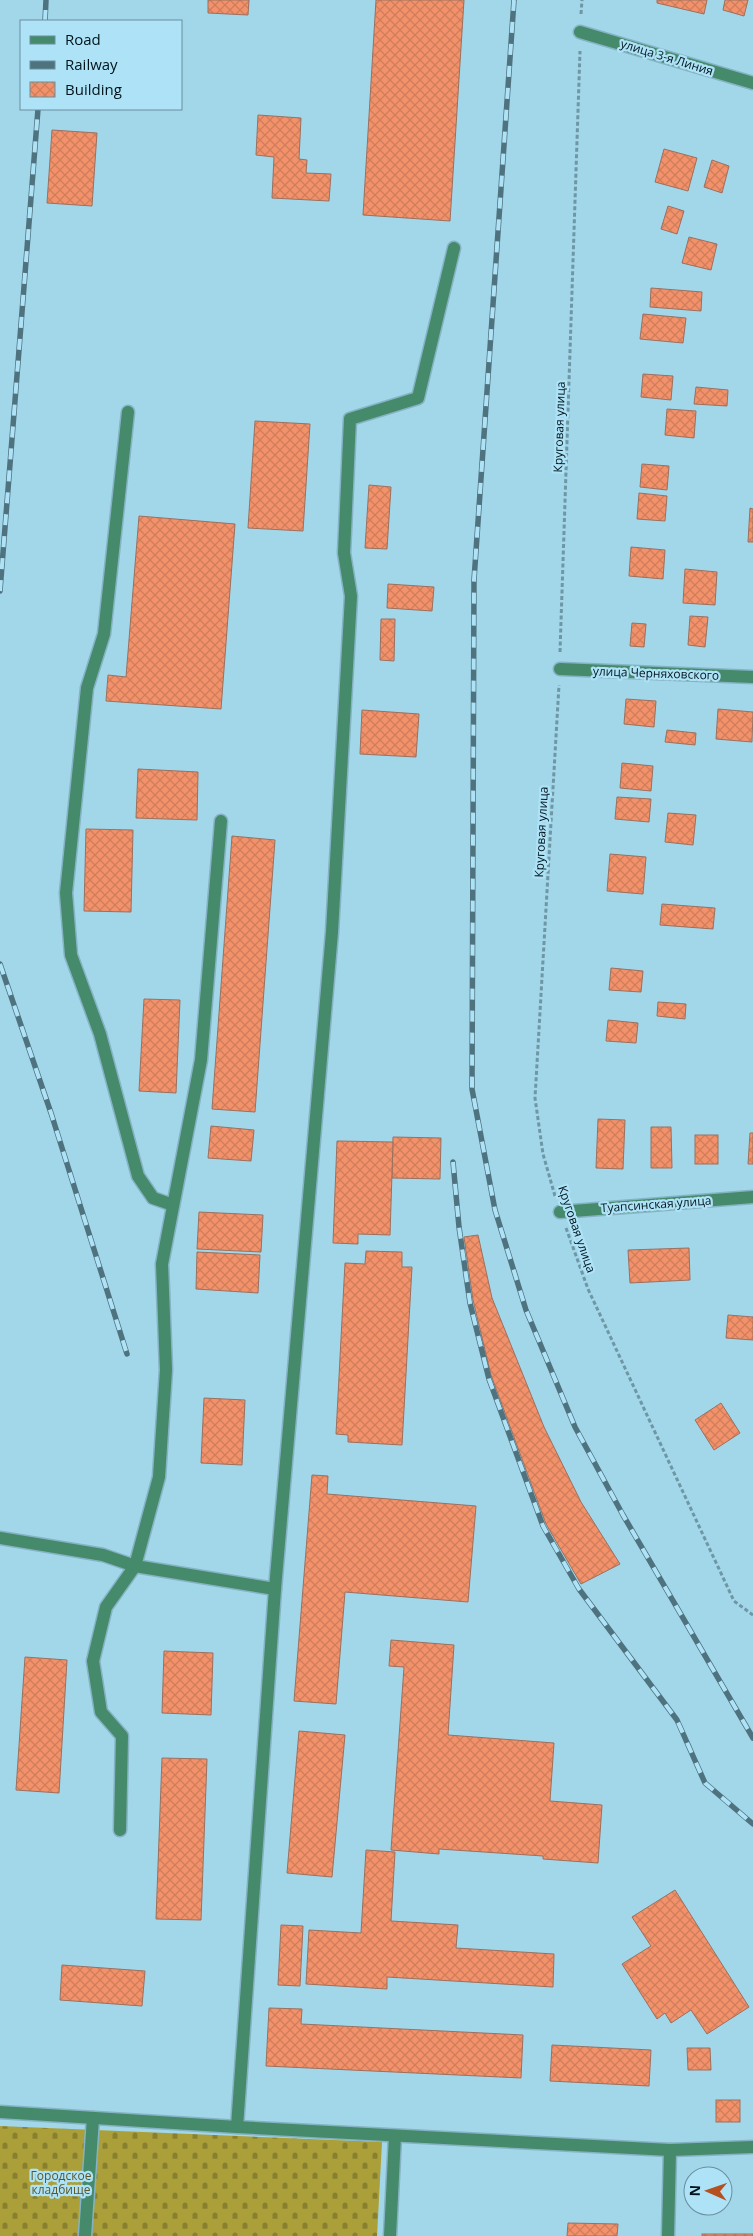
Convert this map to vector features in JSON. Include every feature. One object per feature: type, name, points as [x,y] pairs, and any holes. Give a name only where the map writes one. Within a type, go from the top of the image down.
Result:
[{"type":"street","name":"улица 3-я Линия","points":[[580,32],[753,83]]},
{"type":"street","points":[[236,2127],[275,1589],[332,932],[351,596],[344,554],[350,419],[418,398],[454,248]]},
{"type":"street","points":[[128,412],[104,634],[88,688],[66,893],[71,955],[100,1034],[138,1176],[153,1198],[173,1205]]},
{"type":"street","name":"улица Черняховского","points":[[560,669],[753,677]]},
{"type":"street","points":[[120,1830],[122,1736],[101,1712],[93,1661],[106,1607],[135,1566],[159,1477],[166,1370],[162,1264],[200,1060],[221,821]]},
{"type":"street","name":"Туапсинская улица","points":[[560,1212],[753,1197]]},
{"type":"street","points":[[0,1538],[103,1556],[135,1566],[275,1589]]},
{"type":"street","points":[[0,2112],[236,2127],[670,2150],[753,2147]]},
{"type":"street","points":[[85,2236],[93,2118]]},
{"type":"street","points":[[390,2236],[396,2136]]},
{"type":"street","points":[[668,2236],[670,2150]]},
{"type":"path","name":"Круговая улица","points":[[582,0],[560,669],[535,1098],[543,1154],[560,1212],[588,1289],[734,1601],[753,1614]]},
{"type":"green space","name":"Городское кладбище","points":[[0,2126],[382,2142],[377,2236],[0,2236]]},
{"type":"building","points":[[208,0],[249,0],[248,15],[208,13]]},
{"type":"building","points":[[376,0],[464,0],[450,221],[363,215]]},
{"type":"building","points":[[657,0],[707,0],[704,14],[657,3]]},
{"type":"building","points":[[725,0],[748,0],[744,16],[723,10]]},
{"type":"building","points":[[258,115],[301,118],[299,159],[307,160],[306,173],[331,174],[329,201],[272,198],[274,157],[256,155]]},
{"type":"building","points":[[52,130],[97,133],[92,206],[47,203]]},
{"type":"building","points":[[664,149],[697,158],[688,191],[655,182]]},
{"type":"building","points":[[712,160],[729,166],[722,193],[704,187]]},
{"type":"building","points":[[668,206],[684,211],[677,234],[661,229]]},
{"type":"building","points":[[689,237],[717,244],[711,270],[682,263]]},
{"type":"building","points":[[651,288],[702,292],[701,311],[650,307]]},
{"type":"building","points":[[643,314],[686,318],[683,343],[640,339]]},
{"type":"building","points":[[643,374],[673,376],[671,400],[641,397]]},
{"type":"building","points":[[696,387],[728,390],[727,406],[694,404]]},
{"type":"building","points":[[667,409],[696,411],[694,438],[665,435]]},
{"type":"building","points":[[255,421],[310,424],[303,531],[248,528]]},
{"type":"building","points":[[642,464],[669,466],[667,490],[640,487]]},
{"type":"building","points":[[369,485],[391,487],[387,549],[365,548]]},
{"type":"building","points":[[639,493],[667,496],[665,521],[637,519]]},
{"type":"building","points":[[750,508],[753,509],[753,542],[748,542]]},
{"type":"building","points":[[139,516],[235,524],[221,709],[106,701],[108,675],[126,677]]},
{"type":"building","points":[[631,547],[665,550],[663,579],[629,576]]},
{"type":"building","points":[[685,569],[717,572],[715,605],[683,603]]},
{"type":"building","points":[[388,584],[434,587],[432,611],[387,608]]},
{"type":"building","points":[[690,616],[708,617],[705,647],[688,645]]},
{"type":"building","points":[[381,619],[395,619],[394,661],[380,660]]},
{"type":"building","points":[[632,623],[646,624],[644,647],[630,646]]},
{"type":"building","points":[[626,699],[656,701],[654,727],[624,724]]},
{"type":"building","points":[[718,709],[753,712],[752,742],[716,739]]},
{"type":"building","points":[[362,710],[419,714],[416,757],[360,754]]},
{"type":"building","points":[[667,730],[696,733],[695,745],[665,742]]},
{"type":"building","points":[[622,763],[653,766],[651,791],[620,788]]},
{"type":"building","points":[[138,769],[198,772],[197,820],[136,818]]},
{"type":"building","points":[[617,797],[651,799],[649,822],[615,819]]},
{"type":"building","points":[[668,813],[696,815],[693,845],[665,842]]},
{"type":"building","points":[[86,829],[133,830],[131,912],[84,911]]},
{"type":"building","points":[[232,836],[275,840],[255,1112],[212,1109]]},
{"type":"building","points":[[610,854],[646,857],[643,894],[607,891]]},
{"type":"building","points":[[662,904],[715,908],[713,929],[660,925]]},
{"type":"building","points":[[611,968],[643,971],[641,992],[609,990]]},
{"type":"building","points":[[144,999],[180,1000],[176,1093],[139,1091]]},
{"type":"building","points":[[658,1002],[686,1004],[685,1019],[657,1016]]},
{"type":"building","points":[[608,1020],[638,1023],[636,1043],[606,1041]]},
{"type":"building","points":[[598,1119],[625,1120],[623,1169],[596,1168]]},
{"type":"building","points":[[211,1126],[254,1130],[251,1161],[208,1158]]},
{"type":"building","points":[[651,1127],[671,1127],[672,1168],[651,1168]]},
{"type":"building","points":[[750,1133],[753,1133],[753,1164],[748,1164]]},
{"type":"building","points":[[695,1135],[718,1135],[718,1164],[695,1164]]},
{"type":"building","points":[[393,1137],[441,1138],[440,1179],[392,1178]]},
{"type":"building","points":[[337,1141],[393,1142],[390,1235],[358,1234],[358,1244],[333,1243]]},
{"type":"building","points":[[199,1212],[263,1215],[261,1252],[197,1249]]},
{"type":"building","points":[[478,1235],[492,1298],[544,1427],[581,1502],[620,1564],[581,1584],[546,1524],[491,1375],[473,1300],[464,1237]]},
{"type":"building","points":[[689,1248],[690,1280],[630,1283],[628,1250]]},
{"type":"building","points":[[366,1251],[402,1252],[402,1267],[412,1267],[402,1445],[348,1442],[348,1435],[336,1434],[345,1263],[365,1264]]},
{"type":"building","points":[[197,1252],[260,1255],[258,1293],[196,1289]]},
{"type":"building","points":[[728,1315],[753,1317],[753,1340],[726,1338]]},
{"type":"building","points":[[204,1398],[245,1400],[242,1465],[201,1463]]},
{"type":"building","points":[[721,1403],[740,1433],[714,1450],[695,1420]]},
{"type":"building","points":[[312,1475],[328,1476],[327,1494],[476,1506],[468,1602],[345,1592],[336,1704],[294,1701]]},
{"type":"building","points":[[391,1640],[454,1645],[448,1735],[554,1743],[550,1801],[602,1805],[598,1863],[543,1859],[543,1856],[439,1849],[439,1854],[391,1850],[404,1667],[389,1666]]},
{"type":"building","points":[[164,1651],[213,1653],[211,1715],[162,1713]]},
{"type":"building","points":[[25,1657],[67,1660],[59,1793],[16,1790]]},
{"type":"building","points":[[299,1731],[345,1735],[332,1877],[287,1873]]},
{"type":"building","points":[[162,1758],[207,1759],[201,1920],[156,1919]]},
{"type":"building","points":[[366,1850],[395,1852],[391,1921],[458,1925],[456,1948],[554,1954],[553,1987],[387,1977],[387,1989],[306,1984],[309,1930],[361,1933]]},
{"type":"building","points":[[675,1890],[749,2007],[707,2034],[691,2010],[671,2023],[665,2013],[657,2019],[622,1964],[651,1946],[632,1917]]},
{"type":"building","points":[[281,1925],[303,1926],[300,1986],[278,1985]]},
{"type":"building","points":[[62,1965],[145,1971],[142,2006],[60,2000]]},
{"type":"building","points":[[269,2008],[302,2009],[301,2024],[523,2035],[521,2078],[266,2066]]},
{"type":"building","points":[[552,2045],[651,2050],[649,2086],[550,2081]]},
{"type":"building","points":[[687,2048],[710,2048],[711,2070],[688,2070]]},
{"type":"building","points":[[716,2100],[740,2100],[740,2122],[716,2122]]},
{"type":"building","points":[[568,2223],[618,2224],[617,2236],[567,2236]]},
{"type":"building","points":[[702,2234],[753,2234],[753,2236],[702,2236]]},
{"type":"railway","points":[[45,20],[46,0]]},
{"type":"railway","points":[[514,0],[474,580],[472,1089],[495,1210],[526,1310],[575,1427],[623,1515],[753,1738]]},
{"type":"railway","points":[[0,591],[38,110]]},
{"type":"railway","points":[[0,964],[51,1113],[127,1354]]},
{"type":"railway","points":[[453,1162],[459,1227],[470,1303],[489,1379],[543,1526],[579,1589],[677,1720],[705,1783],[753,1824]]}]
